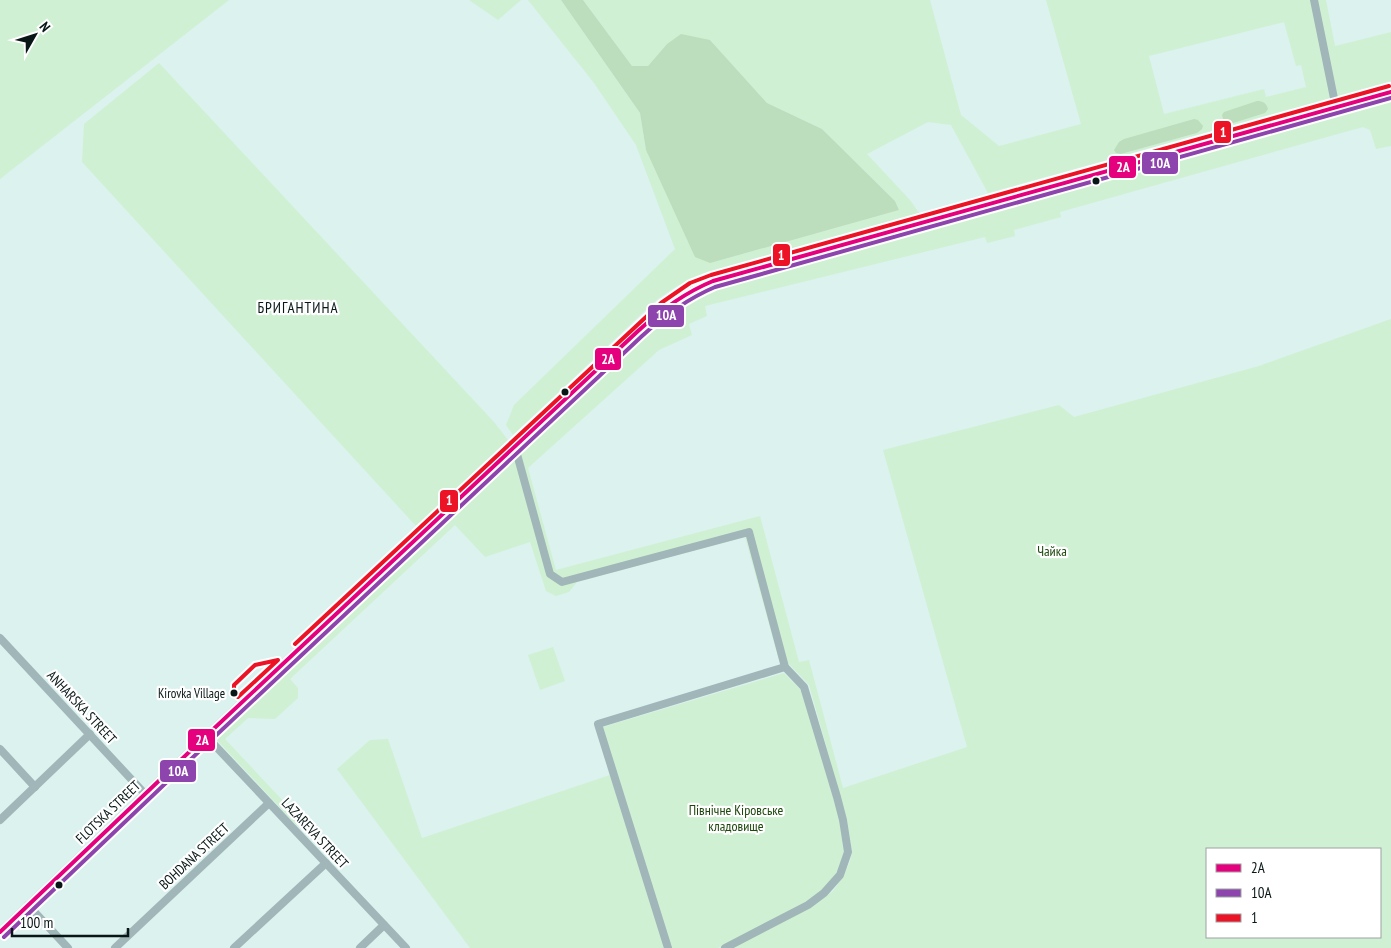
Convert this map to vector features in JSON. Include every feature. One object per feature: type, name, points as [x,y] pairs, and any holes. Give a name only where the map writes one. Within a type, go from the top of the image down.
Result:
[{"type":"street","points":[[1314,0],[1336,108]]},
{"type":"street","name":"FLOTSKA STREET","points":[[0,932],[515,447],[665,308],[693,289],[751,270],[1391,92]]},
{"type":"street","points":[[515,447],[550,574],[562,582],[749,532],[785,668],[804,687],[843,820],[848,844],[847,860],[835,882],[816,899],[725,948]]},
{"type":"street","name":"ANHARSKA STREET","points":[[0,638],[145,794]]},
{"type":"street","points":[[668,948],[598,724],[785,668]]},
{"type":"street","points":[[0,820],[90,734]]},
{"type":"street","name":"LAZAREVA STREET","points":[[206,736],[406,948]]},
{"type":"street","points":[[0,749],[35,787]]},
{"type":"street","name":"BOHDANA STREET","points":[[115,948],[270,803]]},
{"type":"street","points":[[234,948],[326,863]]},
{"type":"street","points":[[28,905],[68,948]]},
{"type":"street","points":[[360,948],[384,925]]},
{"type":"green space","points":[[0,0],[229,0],[0,179]]},
{"type":"green space","points":[[469,0],[521,0],[498,20]]},
{"type":"green space","points":[[528,0],[561,0],[640,113],[646,150],[899,210],[895,201],[822,129],[767,103],[710,40],[667,44],[648,66],[632,66],[583,0],[930,0],[961,115],[999,146],[1081,124],[1046,0],[1326,0],[1335,46],[1391,32],[1391,81],[988,193],[951,125],[928,122],[867,154],[910,200],[919,213],[710,271],[679,285],[652,304],[513,435],[506,425],[514,405],[675,249],[636,145],[594,83]],"holes":[[[1284,22],[1296,66],[1301,65],[1306,87],[1266,97],[1264,89],[1164,114],[1149,56]],[[1197,133],[1121,154],[1116,153]]]},
{"type":"green space","points":[[561,0],[583,0],[632,66],[648,66],[667,44],[681,34],[710,40],[767,103],[822,129],[895,201],[899,210],[710,263],[695,257],[646,150],[640,113]]},
{"type":"green space","points":[[159,63],[494,422],[508,440],[416,526],[82,162],[84,124]]},
{"type":"green space","points":[[1257,101],[1263,102],[1266,105],[1268,109],[1265,113],[1227,125],[1224,123],[1222,115],[1224,112]]},
{"type":"green space","name":"Чайка","points":[[1391,101],[1391,146],[1376,149],[1370,130],[1363,127],[1060,212],[1061,217],[1014,230],[1015,236],[987,243],[985,237],[705,306],[707,316],[689,324],[692,335],[659,350],[528,468],[556,570],[760,516],[799,662],[809,660],[843,788],[967,747],[883,450],[1059,405],[1074,417],[1259,366],[1391,319],[1391,948],[732,948],[809,908],[833,891],[843,877],[852,852],[847,820],[809,685],[787,662],[780,664],[745,537],[577,582],[569,592],[556,596],[546,591],[530,542],[485,557],[455,525],[290,679],[298,688],[298,698],[275,719],[248,718],[225,739],[302,821],[297,826],[215,738],[675,309],[695,296],[714,289]]},
{"type":"green space","points":[[1194,119],[1198,120],[1203,126],[1197,133],[1121,154],[1116,153],[1114,150],[1119,142],[1124,139]]},
{"type":"green space","points":[[553,647],[565,681],[540,690],[528,655]]},
{"type":"green space","name":"Північне Кіровське кладовище","points":[[784,673],[802,691],[840,821],[845,852],[837,874],[828,886],[806,902],[718,948],[671,948],[603,727]]},
{"type":"green space","points":[[388,739],[422,838],[610,775],[665,948],[470,948],[337,769],[370,740]]},
{"type":"transit line","name":"1","points":[[295,644],[661,303],[690,283],[711,275],[1389,86]]},
{"type":"transit line","name":"2А","points":[[0,932],[638,331],[664,309],[683,297],[713,281],[1391,92]]},
{"type":"transit line","name":"10А","points":[[4,937],[642,336],[668,314],[686,302],[715,287],[1391,98]]},
{"type":"transit line","name":"1","points":[[278,660],[238,697],[234,693],[234,685],[255,665],[278,660]]},
{"type":"place","name":"Kirovka Village","points":[[234,693]]},
{"type":"district","name":"БРИГАНТИНА","points":[[298,307]]}]
